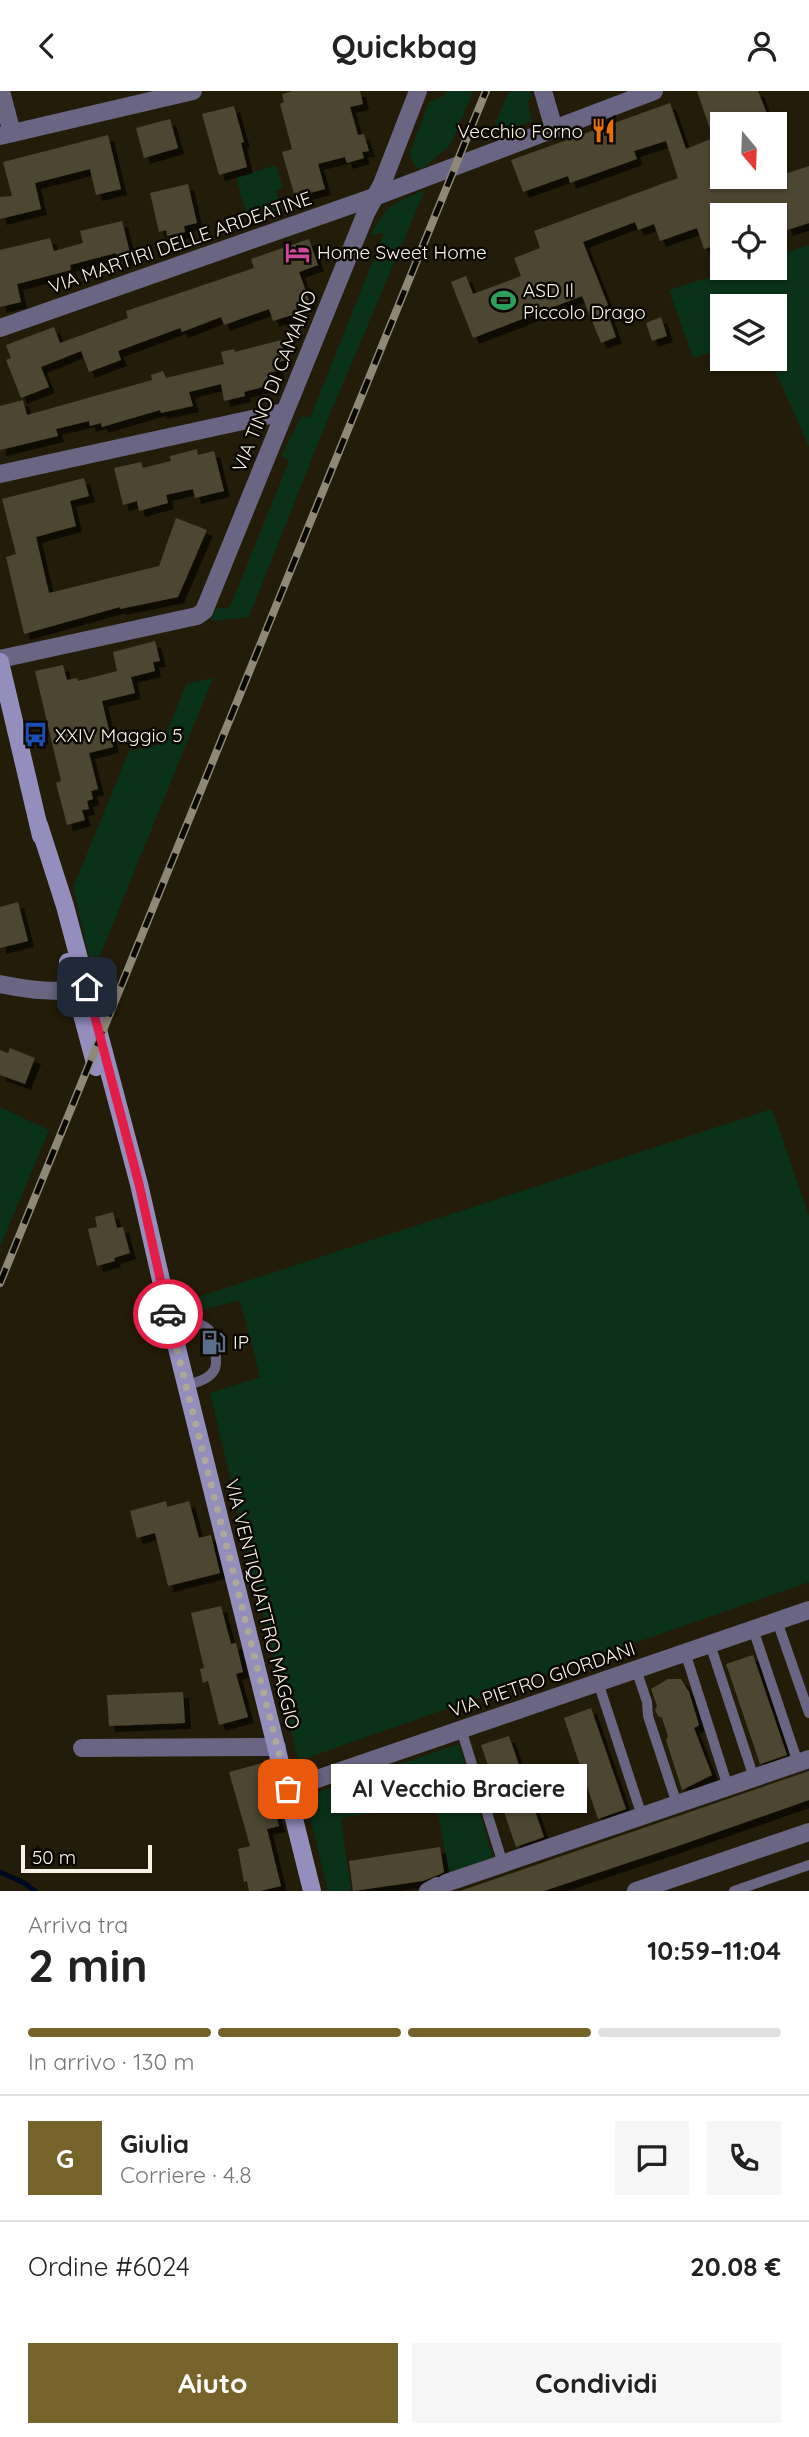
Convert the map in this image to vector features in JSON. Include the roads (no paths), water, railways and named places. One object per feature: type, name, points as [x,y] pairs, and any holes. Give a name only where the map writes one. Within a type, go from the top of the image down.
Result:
[{"type":"street","points":[[1,91],[6,134],[193,91]]},
{"type":"street","name":"VIA TINO DI CAMAINO","points":[[0,661],[197,616],[204,611],[284,412],[374,197],[382,184],[418,91]]},
{"type":"street","points":[[543,91],[554,129]]},
{"type":"street","name":"VIA MARTIRI DELLE ARDEATINE","points":[[0,328],[374,197],[654,91]]},
{"type":"street","points":[[0,474],[284,412]]},
{"type":"street","name":"VIA VENTIQUATTRO MAGGIO","points":[[0,661],[54,907],[139,1184],[172,1328],[312,1891]]},
{"type":"street","points":[[0,984],[53,992],[81,989]]},
{"type":"street","name":"VIA PIETRO GIORDANI","points":[[288,1789],[809,1610]]},
{"type":"street","points":[[82,1748],[277,1747]]},
{"type":"street","points":[[437,1887],[804,1761]]},
{"type":"street","points":[[636,1891],[809,1832]]},
{"type":"lane","points":[[172,1328],[194,1323],[205,1327],[209,1330],[217,1360],[215,1371],[206,1380],[187,1385]]},
{"type":"lane","points":[[777,1621],[809,1713]]},
{"type":"lane","points":[[753,1629],[804,1761]]},
{"type":"lane","points":[[710,1644],[754,1778]]},
{"type":"lane","points":[[685,1652],[728,1787]]},
{"type":"lane","points":[[636,1669],[647,1702],[648,1716],[677,1804]]},
{"type":"lane","points":[[597,1682],[642,1816]]},
{"type":"lane","points":[[460,1729],[503,1864]]},
{"type":"lane","points":[[734,1891],[758,1887],[809,1865]]},
{"type":"waterway","points":[[0,1872],[35,1891]]},
{"type":"railway","points":[[0,1283],[486,91]]},
{"type":"place","name":"Vecchio Forno","points":[[603,131]]},
{"type":"place","name":"Home Sweet Home","points":[[297,252]]},
{"type":"place","name":"ASD Il Piccolo Drago","points":[[503,301]]},
{"type":"place","name":"XXIV Maggio 5","points":[[35,735]]},
{"type":"place","name":"IP","points":[[213,1342]]},
{"type":"place","name":"Al Vecchio Braciere","points":[[288,1789]]}]
